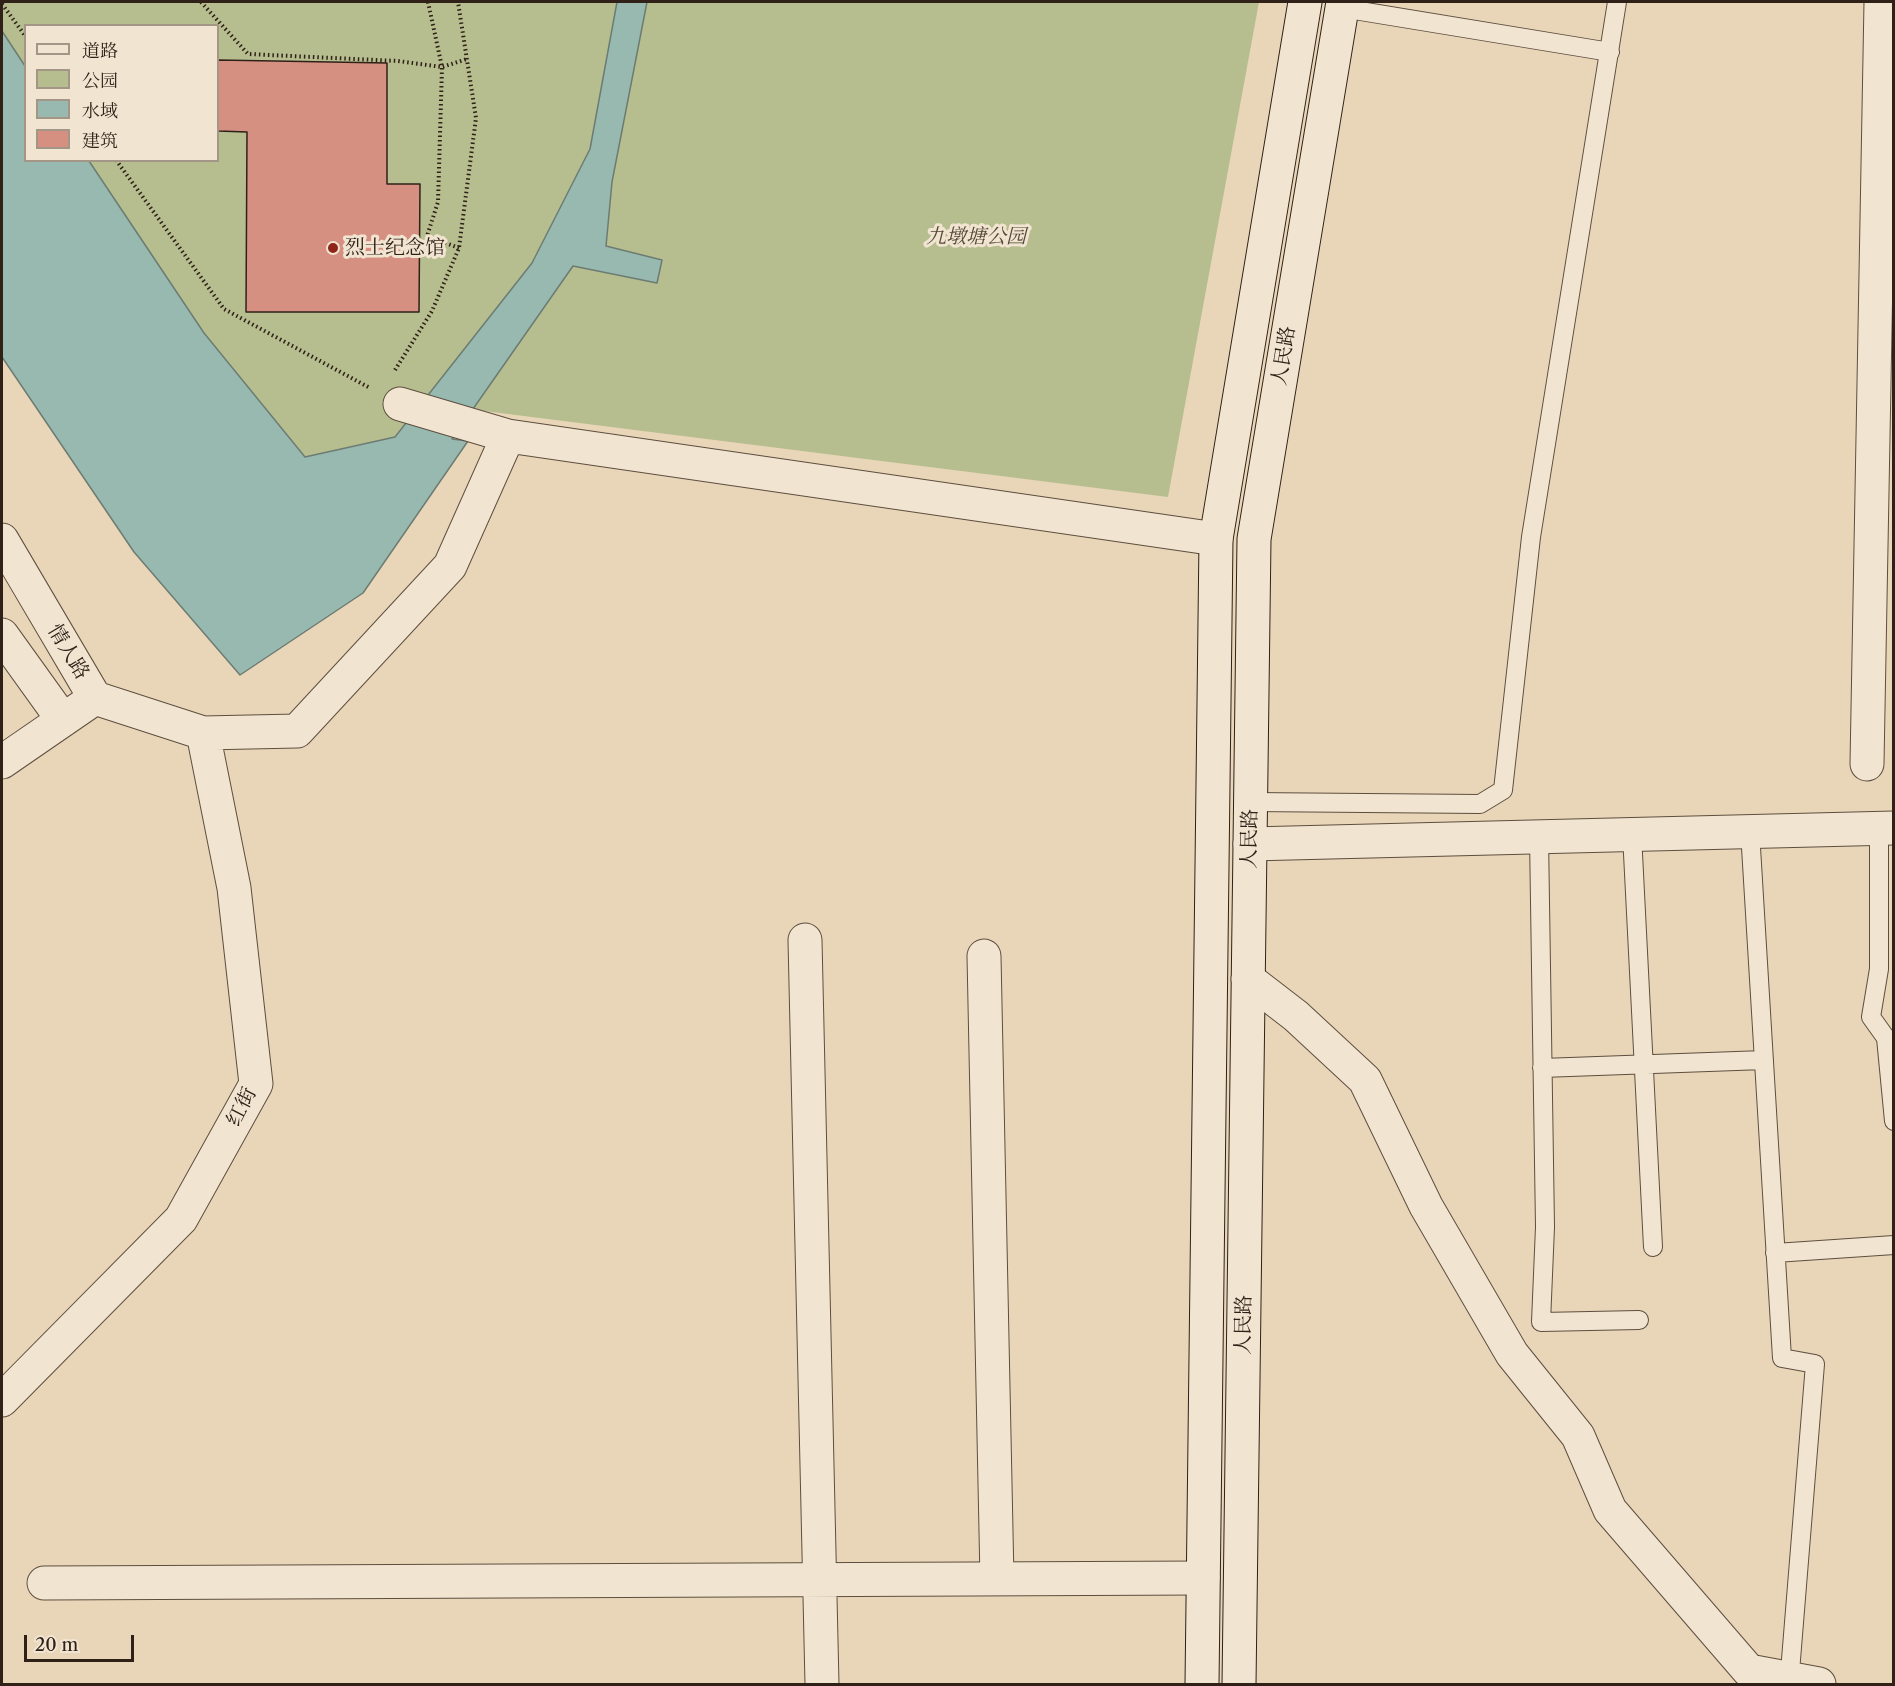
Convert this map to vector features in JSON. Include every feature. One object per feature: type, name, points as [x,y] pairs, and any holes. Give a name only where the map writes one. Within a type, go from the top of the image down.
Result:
[{"type":"street","name":"人民路","points":[[1202,1684],[1216,539],[1305,2]]},
{"type":"street","points":[[1867,764],[1884,352],[1881,2]]},
{"type":"street","name":"人民路","points":[[1239,1684],[1254,539],[1342,5]]},
{"type":"street","points":[[390,399],[508,436],[1216,539]]},
{"type":"street","points":[[95,698],[203,733],[297,731],[450,566],[508,436]]},
{"type":"street","name":"情人路","points":[[2,540],[95,698],[2,762]]},
{"type":"street","points":[[2,635],[63,720]]},
{"type":"street","points":[[2,677],[34,681]]},
{"type":"street","name":"红街","points":[[2,1400],[181,1219],[256,1084],[234,888],[203,733]]},
{"type":"street","points":[[1250,844],[1886,828]]},
{"type":"street","points":[[805,940],[822,1684]]},
{"type":"street","points":[[984,956],[997,1579]]},
{"type":"street","points":[[1248,979],[1296,1016],[1365,1080],[1426,1206],[1512,1354],[1578,1436],[1610,1510],[1745,1678],[1799,1683]]},
{"type":"street","points":[[44,1583],[1203,1578]]},
{"type":"lane","points":[[1251,802],[1480,804],[1503,790],[1531,537],[1617,2]]},
{"type":"lane","points":[[1342,5],[1610,52]]},
{"type":"lane","points":[[1886,828],[1879,969],[1871,1017],[1887,1038],[1893,1121]]},
{"type":"lane","points":[[1750,831],[1782,1358],[1815,1364],[1799,1683]]},
{"type":"lane","points":[[1632,834],[1653,1247]]},
{"type":"lane","points":[[1539,837],[1545,1227],[1541,1322],[1640,1320]]},
{"type":"lane","points":[[1542,1068],[1764,1060]]},
{"type":"lane","points":[[1775,1253],[1893,1245]]},
{"type":"path","points":[[201,2],[248,54],[398,61],[442,67],[467,59]]},
{"type":"path","points":[[428,2],[442,67],[438,202],[427,236],[459,248]]},
{"type":"path","points":[[117,162],[224,309],[390,399],[459,248],[476,118],[458,2]]},
{"type":"path","points":[[2,3],[24,34]]},
{"type":"green space","name":"九墩塘公园","points":[[2,2],[1259,2],[1168,497],[468,409],[468,441],[395,437],[305,457],[178,301],[87,162],[219,162],[219,24],[24,24],[24,66],[2,31]]},
{"type":"water","points":[[617,2],[647,2],[612,182],[606,246],[662,260],[657,283],[573,266],[452,439],[468,441],[363,593],[240,675],[134,552],[2,357],[2,31],[24,64],[24,162],[90,162],[204,333],[305,457],[395,437],[532,263],[590,149]]},
{"type":"building","name":"烈士纪念馆","points":[[219,60],[387,63],[387,184],[420,184],[419,312],[246,312],[247,132],[219,131]]},
{"type":"place","name":"烈士纪念馆","points":[[333,248]]}]
